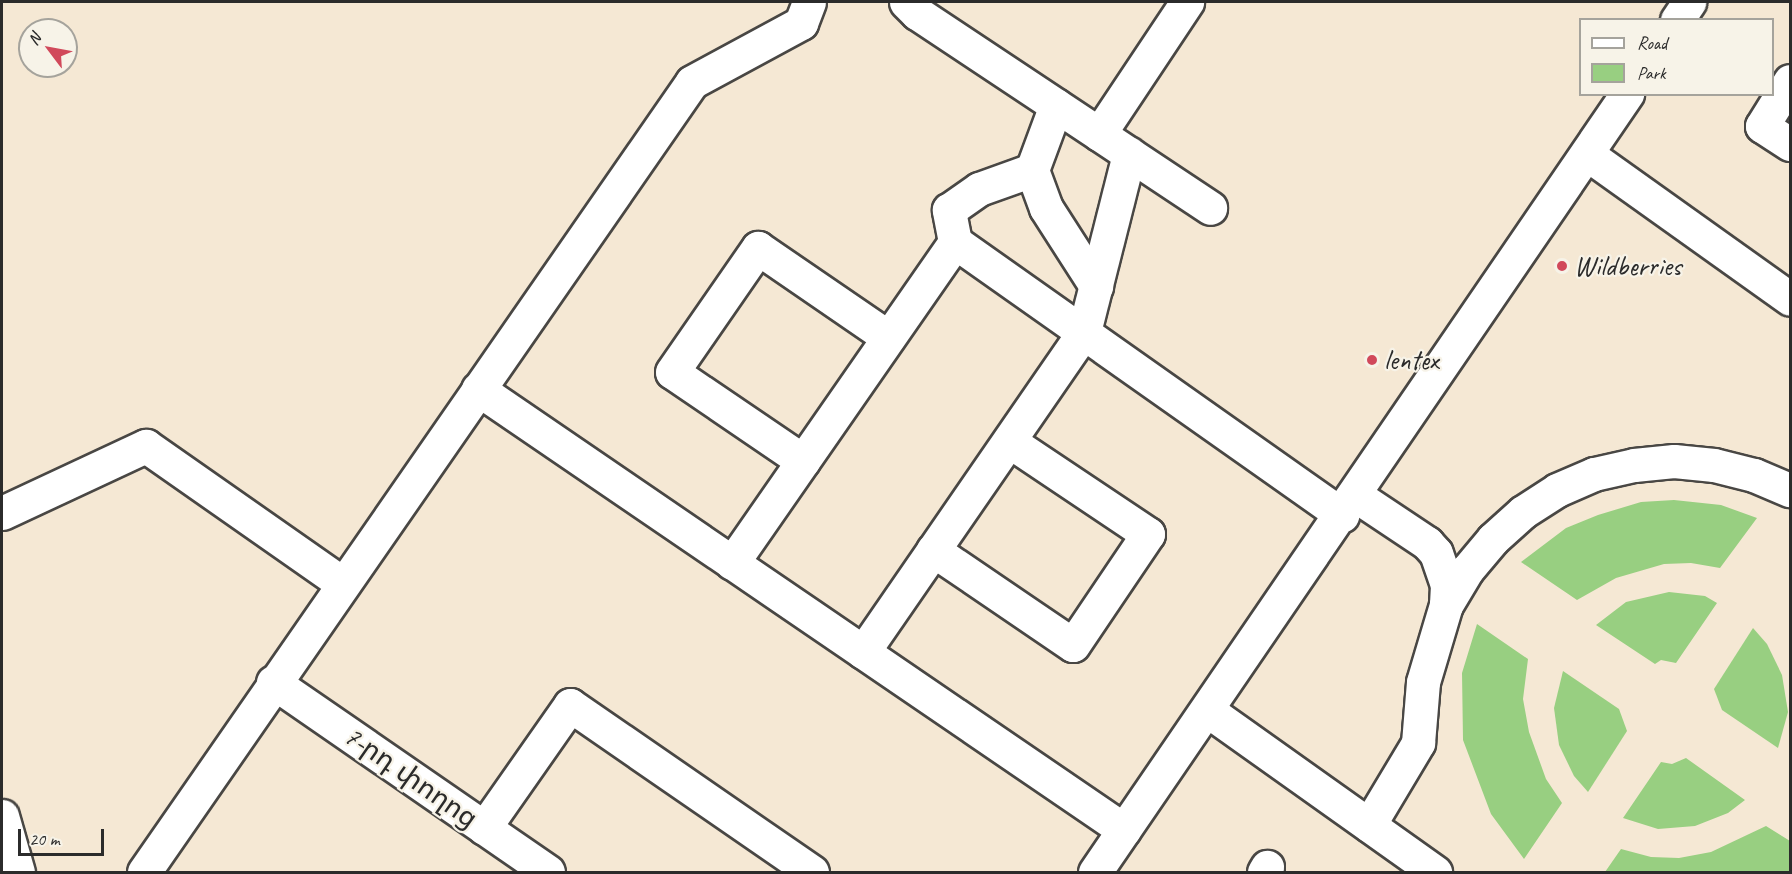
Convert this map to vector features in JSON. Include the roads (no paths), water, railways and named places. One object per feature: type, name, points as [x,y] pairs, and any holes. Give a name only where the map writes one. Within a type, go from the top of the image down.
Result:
[{"type":"street","points":[[144,873],[273,682],[692,82],[801,23],[808,2]]},
{"type":"street","points":[[906,2],[917,13],[1210,208]]},
{"type":"street","points":[[1099,134],[1187,2]]},
{"type":"street","points":[[1678,18],[1689,2]]},
{"type":"street","points":[[1791,81],[1762,126],[1791,144]]},
{"type":"street","points":[[1095,873],[1626,96]]},
{"type":"street","points":[[1056,105],[1032,170],[1046,208],[1096,286]]},
{"type":"street","points":[[863,652],[1084,332],[1129,154]]},
{"type":"street","points":[[1587,154],[1791,299]]},
{"type":"street","points":[[1032,170],[979,189],[949,210],[955,242],[1084,332],[1348,505],[1427,543],[1458,548],[1500,532]]},
{"type":"street","points":[[732,562],[955,242]]},
{"type":"street","points":[[803,461],[672,372],[758,248],[888,337]]},
{"type":"street","points":[[478,389],[1124,830]]},
{"type":"street","points":[[933,550],[1073,645],[1148,534],[1009,441]]},
{"type":"street","points":[[2,513],[146,446],[342,583]]},
{"type":"street","points":[[1369,825],[1418,743],[1423,682],[1446,605],[1467,570],[1500,532],[1557,490],[1594,474],[1634,465],[1674,462],[1714,465],[1754,475],[1791,490]]},
{"type":"street","points":[[1427,543],[1442,568],[1446,605]]},
{"type":"street","name":"7-րդ փողոց","points":[[273,682],[548,873]]},
{"type":"street","points":[[484,828],[570,705],[812,873]]},
{"type":"street","points":[[1207,710],[1436,873]]},
{"type":"street","points":[[2,816],[18,873]]},
{"type":"place","name":"Wildberries","points":[[1562,266]]},
{"type":"place","name":"lentex","points":[[1372,360]]}]
